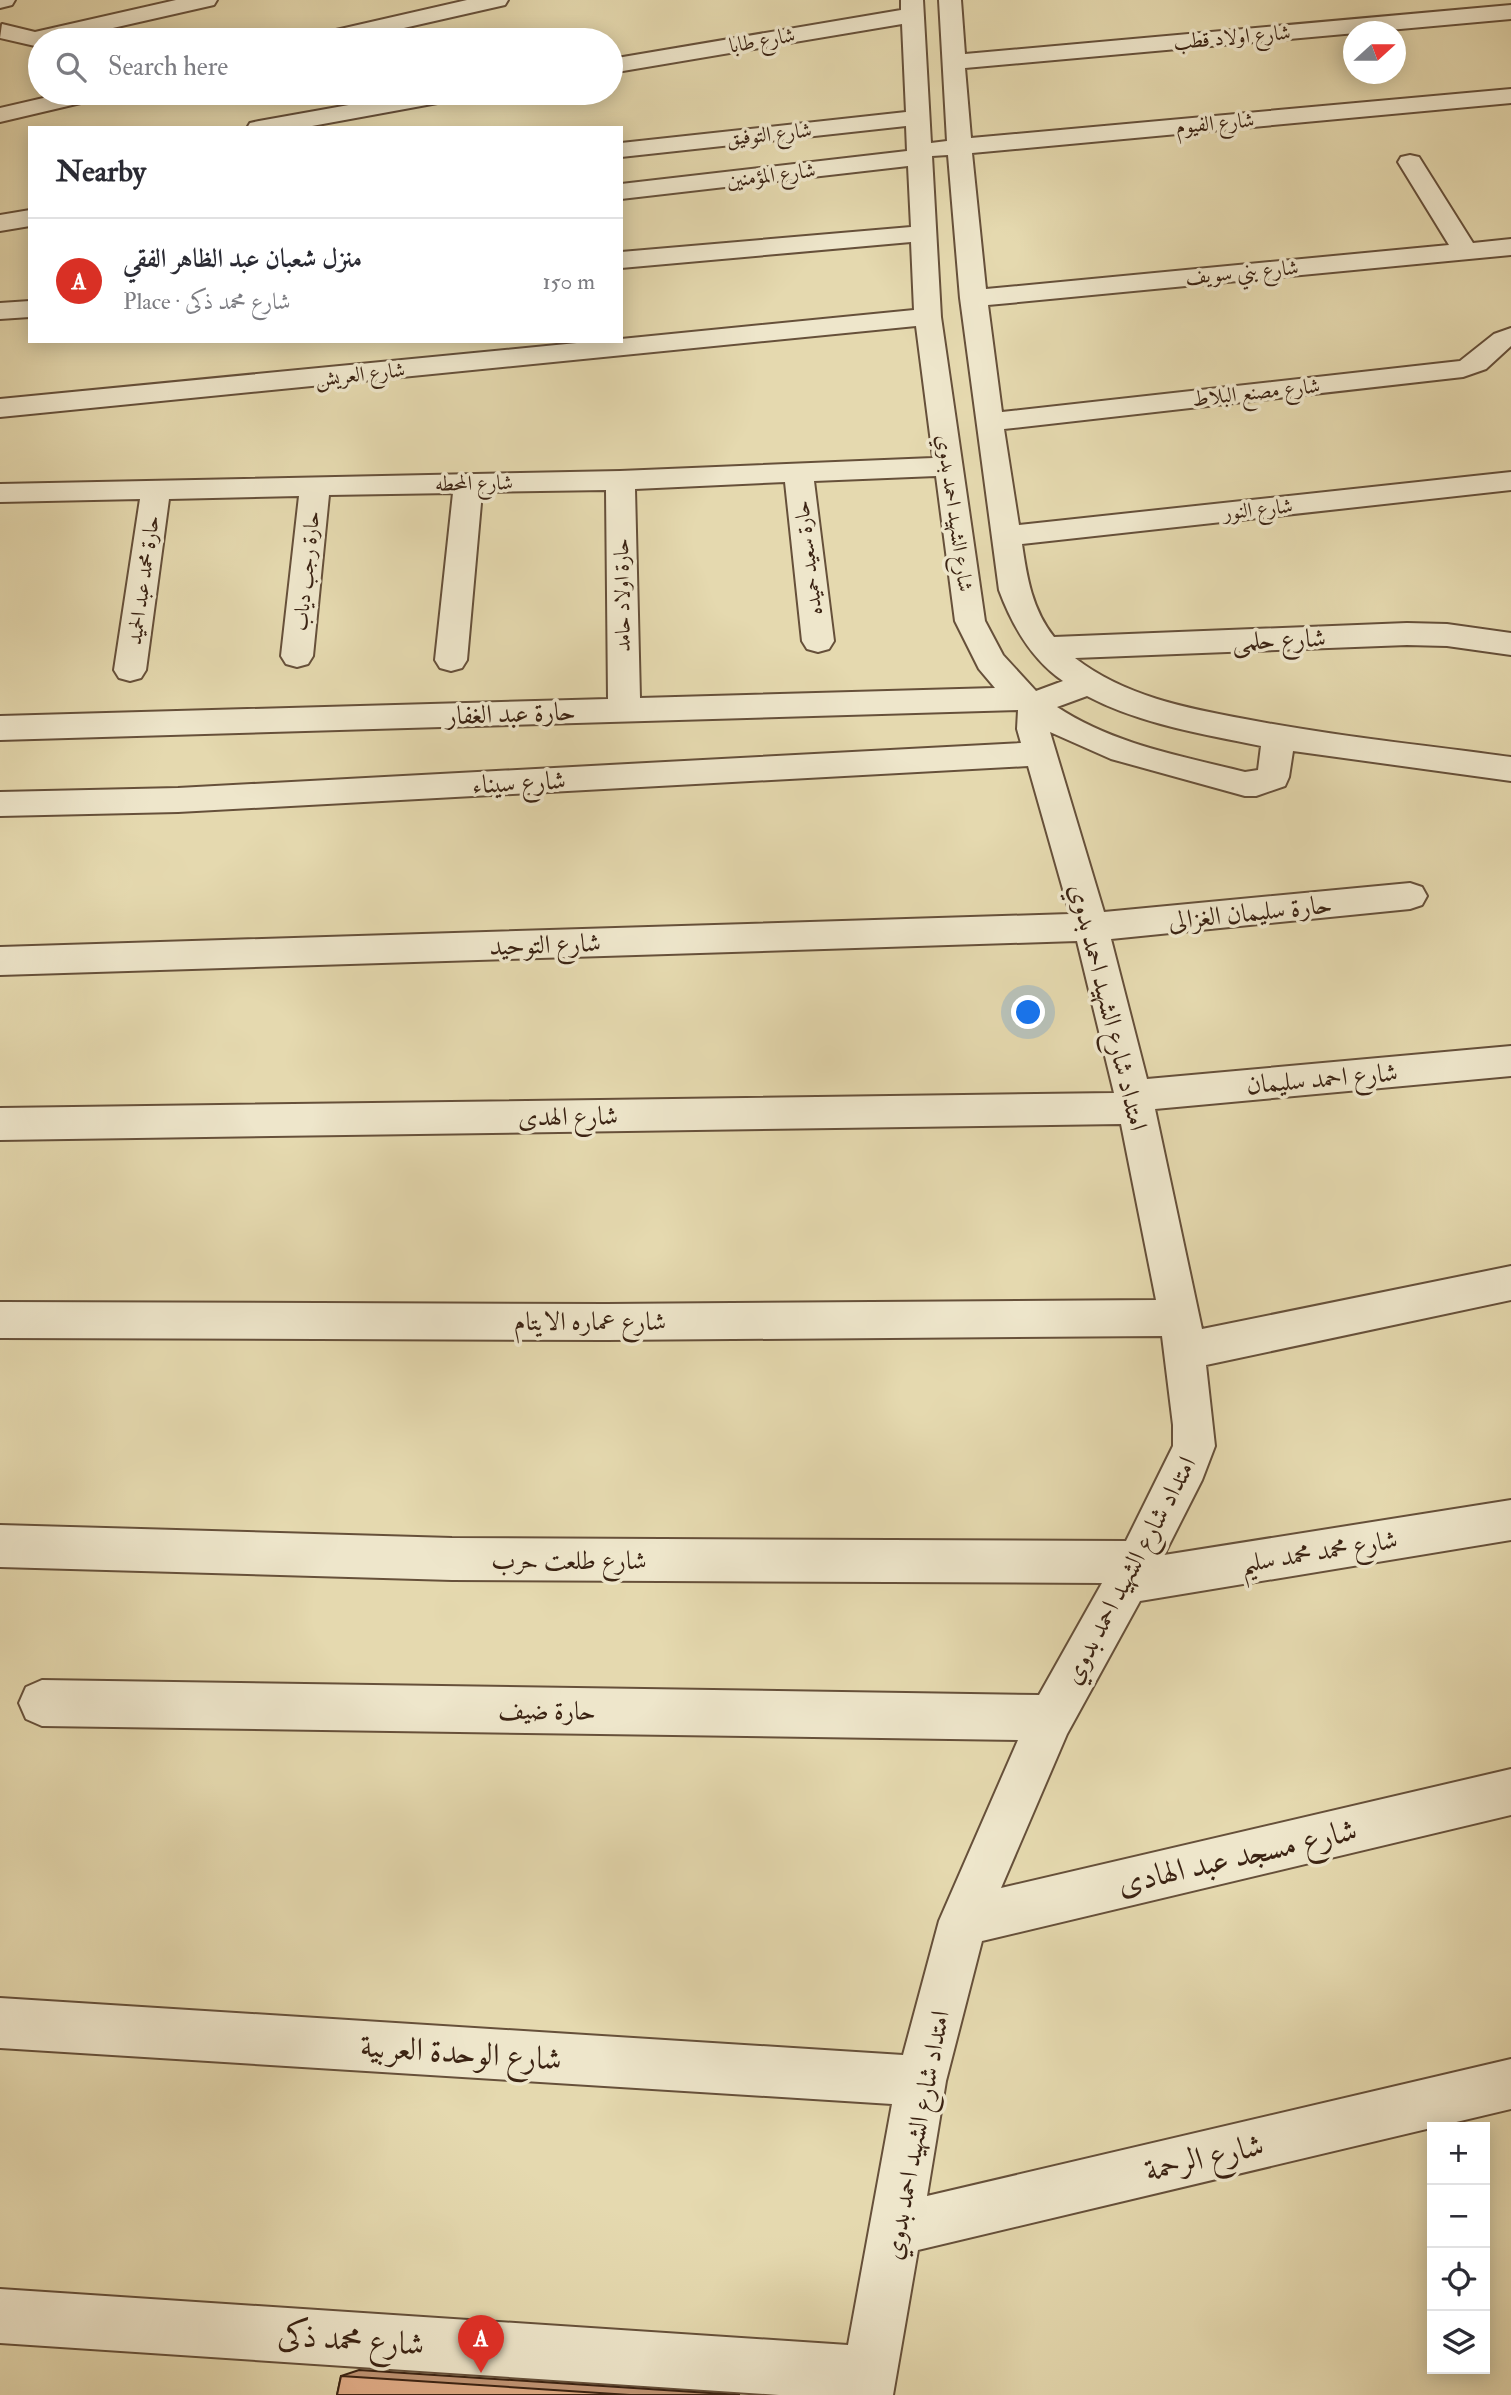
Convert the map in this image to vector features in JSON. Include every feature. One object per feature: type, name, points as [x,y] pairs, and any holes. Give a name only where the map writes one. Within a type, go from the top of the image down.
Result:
[{"type":"street","points":[[83,28],[206,0]]},
{"type":"street","points":[[374,28],[497,0]]},
{"type":"street","name":"شارع الشهيد احمد بدوي","points":[[950,0],[959,147],[973,298],[1014,590],[1025,620],[1046,648],[1065,667],[1088,683],[1157,712],[1278,738],[1511,769]]},
{"type":"street","name":"شارع الشهيد احمد بدوي","points":[[912,7],[928,317],[970,621],[989,661],[1028,704],[1091,742],[1245,784],[1256,784],[1273,776],[1278,738]]},
{"type":"street","name":"شارع طابا","points":[[623,64],[912,7]]},
{"type":"street","name":"شارع اولاد قطب","points":[[953,62],[1511,12]]},
{"type":"street","points":[[1,30],[28,38]]},
{"type":"street","name":"شارع الفيوم","points":[[920,154],[959,147],[1511,96]]},
{"type":"street","points":[[0,114],[40,105]]},
{"type":"street","points":[[270,126],[387,105]]},
{"type":"street","name":"شارع التوفيق","points":[[623,150],[918,118]]},
{"type":"street","name":"شارع المؤمنين","points":[[623,192],[920,154]]},
{"type":"street","points":[[1410,162],[1465,251]]},
{"type":"street","points":[[0,223],[28,218]]},
{"type":"street","points":[[623,260],[924,233]]},
{"type":"street","name":"شارع بني سويف","points":[[973,298],[1511,247]]},
{"type":"street","points":[[0,311],[28,309]]},
{"type":"street","name":"شارع العريش","points":[[0,408],[928,317]]},
{"type":"street","name":"شارع مصنع البلاط","points":[[990,422],[1463,369],[1475,365],[1493,344],[1511,336]]},
{"type":"street","name":"شارع المحطه","points":[[0,493],[620,480],[949,467]]},
{"type":"street","name":"حارة سعيد حميده","points":[[799,474],[818,641]]},
{"type":"street","name":"حارة اولاد حامد","points":[[620,480],[624,709]]},
{"type":"street","name":"شارع النور","points":[[1006,536],[1511,481]]},
{"type":"street","points":[[451,660],[468,483]]},
{"type":"street","name":"حارة رجب دياب","points":[[297,656],[315,486]]},
{"type":"street","name":"حارة محمد عبد الحميد","points":[[130,670],[156,490]]},
{"type":"street","name":"شارع حلمى","points":[[1046,648],[1407,634],[1447,635],[1511,644]]},
{"type":"street","points":[[1028,704],[1088,683]]},
{"type":"street","name":"حارة عبد الغفار","points":[[0,728],[624,709],[1028,704]]},
{"type":"street","name":"امتداد شارع الشهيد احمد بدوي","points":[[868,2384],[921,2081],[963,1921],[1051,1717],[1133,1572],[1187,1466],[1194,1446],[1183,1335],[1135,1102],[1091,927],[1038,754],[1028,704]]},
{"type":"street","name":"شارع سيناء","points":[[0,804],[178,800],[1038,754]]},
{"type":"street","name":"حارة سليمان الغزالى","points":[[1091,927],[1410,896]]},
{"type":"street","name":"شارع التوحيد","points":[[0,961],[1091,927]]},
{"type":"street","name":"شارع احمد سليمان","points":[[1135,1102],[1511,1061]]},
{"type":"street","name":"شارع الهدى","points":[[0,1124],[1135,1102]]},
{"type":"street","name":"شارع عماره الايتام","points":[[0,1320],[621,1322],[1183,1335],[1511,1283]]},
{"type":"street","name":"شارع محمد محمد سليم","points":[[1133,1572],[1511,1520]]},
{"type":"street","name":"شارع طلعت حرب","points":[[0,1546],[452,1559],[1133,1572]]},
{"type":"street","name":"حارة ضيف","points":[[42,1703],[1051,1717]]},
{"type":"street","name":"شارع مسجد عبد الهادى","points":[[963,1921],[1511,1792]]},
{"type":"street","name":"شارع الوحدة العربية","points":[[0,2023],[921,2081]]},
{"type":"street","name":"شارع الرحمة","points":[[897,2229],[1511,2084]]},
{"type":"street","name":"شارع محمد ذكى","points":[[0,2316],[868,2384]]},
{"type":"building","points":[[341,2376],[630,2395],[337,2395]]},
{"type":"place","name":"منزل شعبان عبد الظاهر الفقي","points":[[481,2373]]}]
